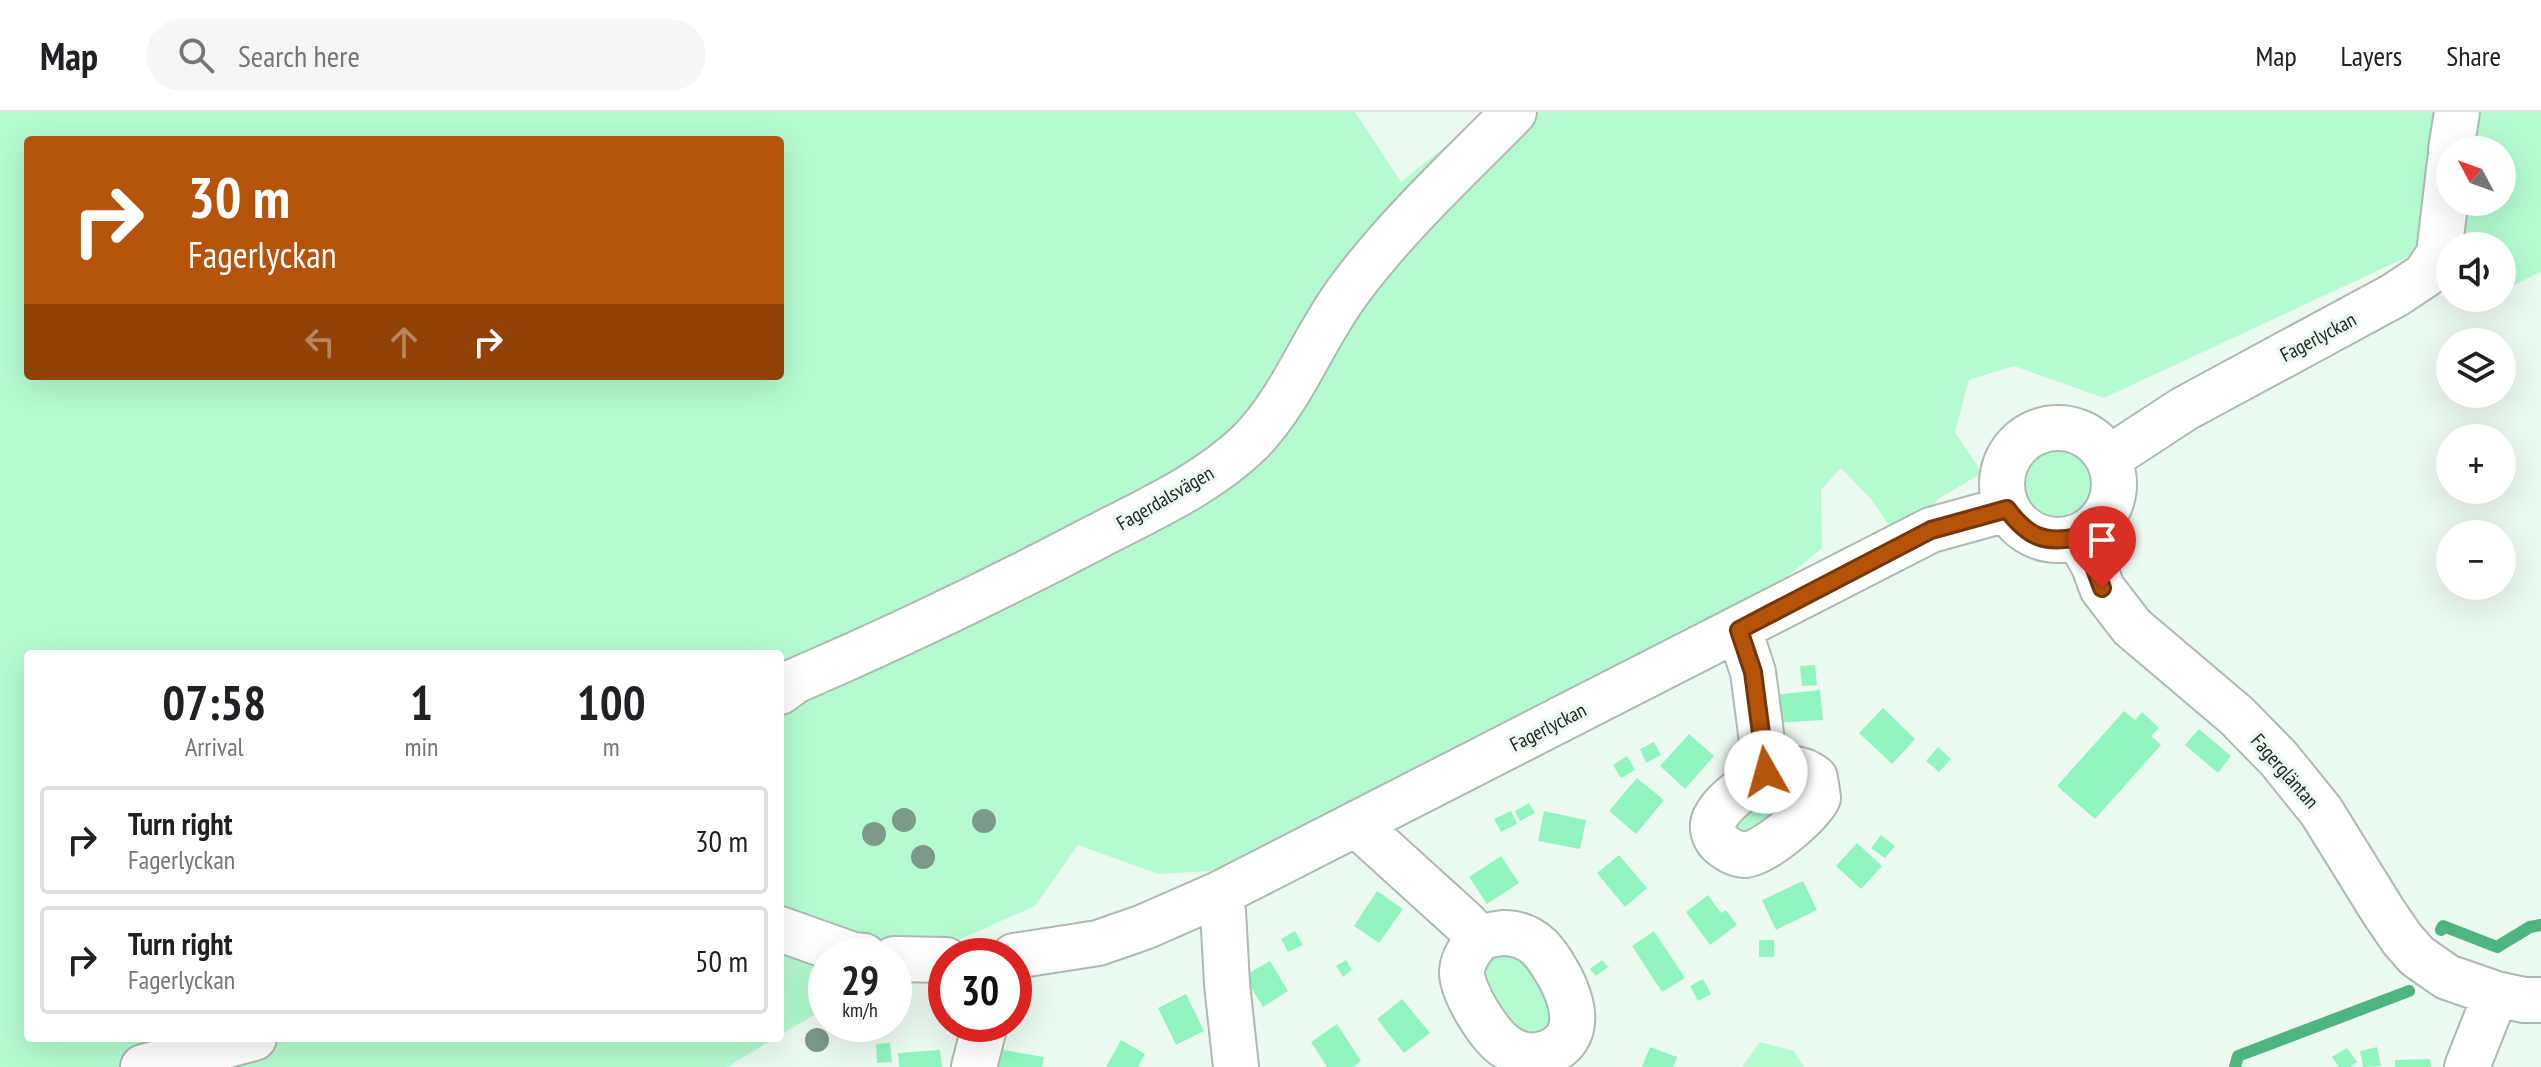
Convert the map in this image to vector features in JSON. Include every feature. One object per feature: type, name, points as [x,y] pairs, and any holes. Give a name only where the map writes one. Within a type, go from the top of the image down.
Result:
[{"type":"street","name":"Fagerdalsvägen","points":[[784,689],[795,681],[992,592],[1212,473],[1249,443],[1277,411],[1317,338],[1349,289],[1402,228],[1514,112]]},
{"type":"street","points":[[2453,136],[2457,112]]},
{"type":"street","name":"Fagerlyckan","points":[[2109,458],[2184,409],[2395,295],[2425,275],[2439,254],[2443,216]]},
{"type":"street","points":[[2049,428],[2076,430],[2098,444],[2109,458],[2115,489],[2111,505],[2092,529],[2078,537],[2058,541],[2037,537],[2019,526],[2007,509],[2001,492],[2001,474],[2007,458],[2018,443],[2032,433],[2049,428]]},
{"type":"street","name":"Fagerlyckan","points":[[1032,953],[1098,943],[1217,895],[1931,530],[2007,509]]},
{"type":"street","name":"Fagergläntan","points":[[2078,537],[2102,588],[2132,627],[2237,716],[2279,759],[2321,811],[2383,911],[2417,956],[2447,977],[2496,994],[2541,1000]]},
{"type":"street","points":[[1739,630],[1753,672],[1766,772]]},
{"type":"street","points":[[1357,825],[1479,939]]},
{"type":"street","points":[[1217,895],[1223,911],[1236,1067]]},
{"type":"street","points":[[784,930],[808,939]]},
{"type":"street","points":[[2467,1067],[2496,994]]},
{"type":"street","points":[[143,1067],[239,1042]]},
{"type":"street","points":[[974,1067],[980,1042]]},
{"type":"green space","points":[[0,112],[1355,112],[1401,182],[1488,112],[2541,112],[2541,272],[2516,284],[2516,232],[2436,232],[2436,244],[2104,398],[2014,366],[1969,380],[1955,432],[1982,473],[1938,499],[1925,519],[1892,529],[1870,498],[1841,468],[1821,490],[1822,548],[1767,593],[1276,858],[1212,871],[1158,874],[1078,845],[1035,906],[963,938],[928,938],[928,954],[912,961],[912,938],[808,938],[808,1019],[784,1033],[784,650],[24,650],[24,1042],[768,1042],[727,1067],[0,1067]]},
{"type":"green space","points":[[2062,441],[2083,443],[2093,449],[2102,483],[2088,514],[2070,524],[2048,525],[2026,517],[2012,492],[2011,479],[2019,463],[2027,457]]},
{"type":"green space","points":[[1804,784],[1757,846],[1720,821],[1737,803]]},
{"type":"green space","points":[[1522,945],[1561,1014],[1533,1046],[1477,991],[1490,947]]},
{"type":"green space","points":[[1760,1042],[1794,1051],[1804,1067],[1742,1067]]},
{"type":"building","points":[[1815,665],[1817,685],[1802,686],[1800,666]]},
{"type":"building","points":[[1820,690],[1823,720],[1776,723],[1774,695]]},
{"type":"building","points":[[1883,708],[1915,739],[1892,764],[1859,733]]},
{"type":"building","points":[[2124,711],[2135,720],[2142,712],[2159,728],[2151,736],[2161,745],[2095,819],[2057,786]]},
{"type":"building","points":[[2199,729],[2231,756],[2218,773],[2185,745]]},
{"type":"building","points":[[1689,734],[1714,756],[1685,789],[1660,766]]},
{"type":"building","points":[[1654,742],[1661,755],[1646,763],[1640,749]]},
{"type":"building","points":[[1938,747],[1951,759],[1939,772],[1926,761]]},
{"type":"building","points":[[1627,756],[1635,770],[1621,778],[1613,765]]},
{"type":"building","points":[[1637,778],[1664,800],[1636,834],[1609,811]]},
{"type":"building","points":[[1529,803],[1535,813],[1520,821],[1515,811]]},
{"type":"building","points":[[1511,811],[1517,824],[1501,832],[1494,819]]},
{"type":"building","points":[[1544,811],[1586,820],[1580,849],[1538,841]]},
{"type":"building","points":[[1881,835],[1895,846],[1885,858],[1871,848]]},
{"type":"building","points":[[1857,843],[1882,866],[1861,889],[1836,866]]},
{"type":"building","points":[[1619,855],[1647,888],[1625,907],[1597,873]]},
{"type":"building","points":[[1501,856],[1519,883],[1487,904],[1469,877]]},
{"type":"building","points":[[1803,881],[1817,910],[1776,930],[1762,900]]},
{"type":"building","points":[[1377,891],[1403,909],[1379,943],[1354,926]]},
{"type":"building","points":[[1708,895],[1721,913],[1726,910],[1737,925],[1710,945],[1686,912]]},
{"type":"building","points":[[1295,931],[1303,945],[1288,952],[1281,939]]},
{"type":"building","points":[[1654,931],[1685,978],[1662,992],[1632,946]]},
{"type":"building","points":[[1759,940],[1774,940],[1774,957],[1759,957]]},
{"type":"building","points":[[1346,960],[1352,970],[1343,977],[1336,966]]},
{"type":"building","points":[[1602,960],[1608,967],[1596,976],[1590,969]]},
{"type":"building","points":[[1270,961],[1288,991],[1263,1007],[1244,976]]},
{"type":"building","points":[[1703,979],[1711,994],[1698,1001],[1690,986]]},
{"type":"building","points":[[1186,994],[1204,1031],[1176,1045],[1158,1008]]},
{"type":"building","points":[[1402,999],[1430,1033],[1404,1053],[1377,1019]]},
{"type":"building","points":[[1337,1024],[1361,1061],[1353,1067],[1327,1067],[1311,1042]]},
{"type":"building","points":[[1121,1040],[1145,1054],[1138,1067],[1106,1067]]},
{"type":"building","points":[[890,1043],[892,1062],[877,1063],[876,1044]]},
{"type":"building","points":[[1650,1047],[1677,1057],[1673,1067],[1642,1067]]},
{"type":"building","points":[[2377,1047],[2381,1066],[2363,1067],[2360,1051]]},
{"type":"building","points":[[2347,1048],[2357,1062],[2350,1067],[2339,1067],[2332,1057]]},
{"type":"building","points":[[998,1049],[1044,1057],[1042,1067],[994,1067]]},
{"type":"building","points":[[940,1050],[942,1067],[899,1067],[898,1053]]},
{"type":"building","points":[[2430,1059],[2431,1067],[2395,1067],[2395,1060]]},
{"type":"waterway","points":[[2441,930],[2443,926],[2497,947],[2530,927],[2541,925]]},
{"type":"waterway","points":[[2235,1067],[2238,1056],[2409,991]]},
{"type":"route","points":[[1766,772],[1753,672],[1739,630],[1931,530],[2007,509],[2019,526],[2037,537],[2058,541],[2078,537],[2102,588]]}]
